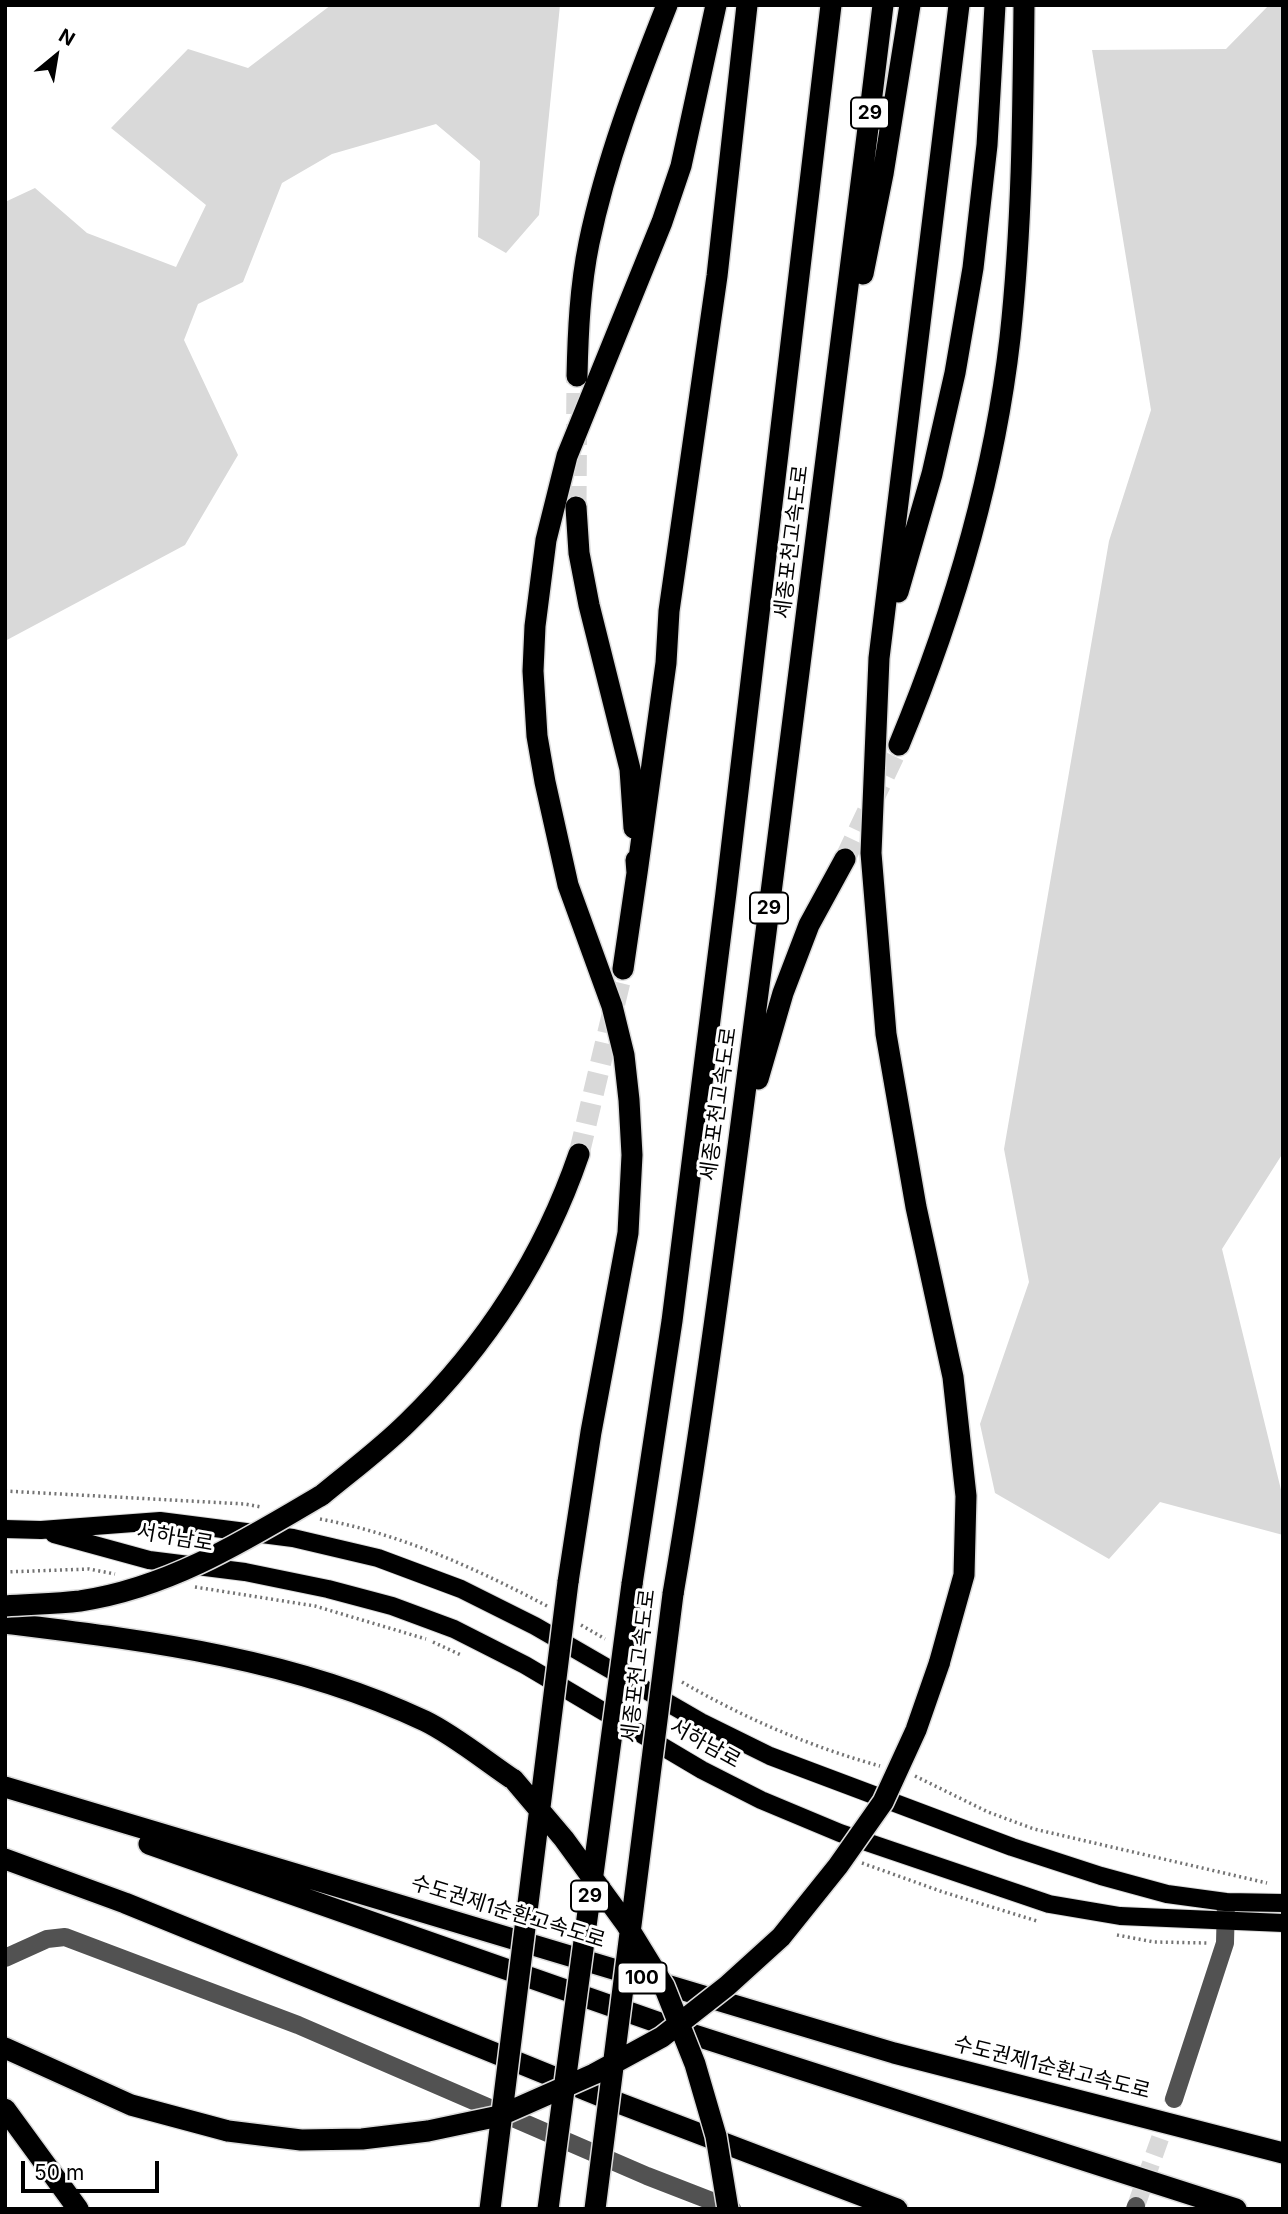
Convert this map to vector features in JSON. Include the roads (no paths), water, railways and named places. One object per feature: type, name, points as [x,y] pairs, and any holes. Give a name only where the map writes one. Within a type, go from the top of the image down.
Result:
[{"type":"highway","points":[[577,376],[578,325],[588,246],[629,102],[667,5]]},
{"type":"highway","points":[[490,2209],[568,1582],[591,1432],[628,1233],[632,1155],[624,1055],[612,1006],[568,885],[545,782],[537,736],[533,671],[535,626],[547,540],[567,456],[670,200],[681,166],[716,5]]},
{"type":"highway","points":[[624,969],[666,663],[669,611],[717,276],[747,5]]},
{"type":"highway","name":"세종포천고속도로","points":[[548,2209],[632,1584],[679,1266],[831,5]]},
{"type":"highway","name":"세종포천고속도로","points":[[594,2209],[673,1594],[692,1480],[738,1149],[828,459],[883,5]]},
{"type":"highway","points":[[828,459],[883,173],[910,5]]},
{"type":"highway","points":[[5,2048],[131,2105],[228,2131],[301,2140],[362,2139],[428,2131],[499,2116],[594,2074],[662,2037],[727,1986],[780,1937],[838,1867],[883,1802],[916,1730],[939,1664],[964,1576],[966,1496],[953,1377],[916,1207],[886,1034],[871,853],[879,658],[959,5]]},
{"type":"highway","points":[[879,658],[932,474],[955,373],[973,268],[987,145],[995,5]]},
{"type":"highway","points":[[899,745],[928,675],[950,610],[967,552],[1000,404],[1010,339],[1015,276],[1023,109],[1024,5]]},
{"type":"highway","points":[[576,507],[579,553],[589,604],[630,769],[636,873]]},
{"type":"highway","points":[[738,1149],[783,993],[809,925],[845,859]]},
{"type":"highway","points":[[5,1606],[80,1601],[138,1587],[200,1564],[323,1495],[408,1423],[479,1343],[528,1270],[563,1200],[579,1154]]},
{"type":"highway","points":[[5,1623],[219,1654],[330,1682],[427,1722],[514,1780],[564,1839],[626,1924],[664,1986],[695,2064],[716,2136],[730,2209]]},
{"type":"highway","name":"수도권제1순환고속도로","points":[[5,1787],[894,2053],[1283,2153]]},
{"type":"highway","name":"100","points":[[5,1794],[691,2034],[1236,2209]]},
{"type":"highway","points":[[5,1859],[125,1903],[603,2097],[897,2209]]},
{"type":"highway","points":[[5,2109],[78,2209]]},
{"type":"main road","name":"서하남로","points":[[5,1529],[41,1530],[160,1521],[293,1538],[378,1559],[473,1595],[535,1626],[701,1722],[770,1756],[1012,1847],[1101,1877],[1167,1894],[1226,1902],[1283,1903]]},
{"type":"main road","name":"서하남로","points":[[41,1530],[149,1560],[244,1572],[328,1589],[392,1606],[454,1629],[525,1665],[702,1770],[761,1800],[840,1833],[1049,1904],[1120,1916],[1283,1923]]},
{"type":"lane","points":[[1174,2099],[1225,1943],[1226,1902]]},
{"type":"lane","points":[[5,1958],[47,1939],[65,1937],[298,2025],[647,2176],[705,2204],[730,2209]]},
{"type":"tunnel","points":[[576,507],[577,376]]},
{"type":"tunnel","points":[[845,859],[899,745]]},
{"type":"tunnel","points":[[579,1154],[623,969]]},
{"type":"tunnel","points":[[1136,2206],[1174,2099]]}]
